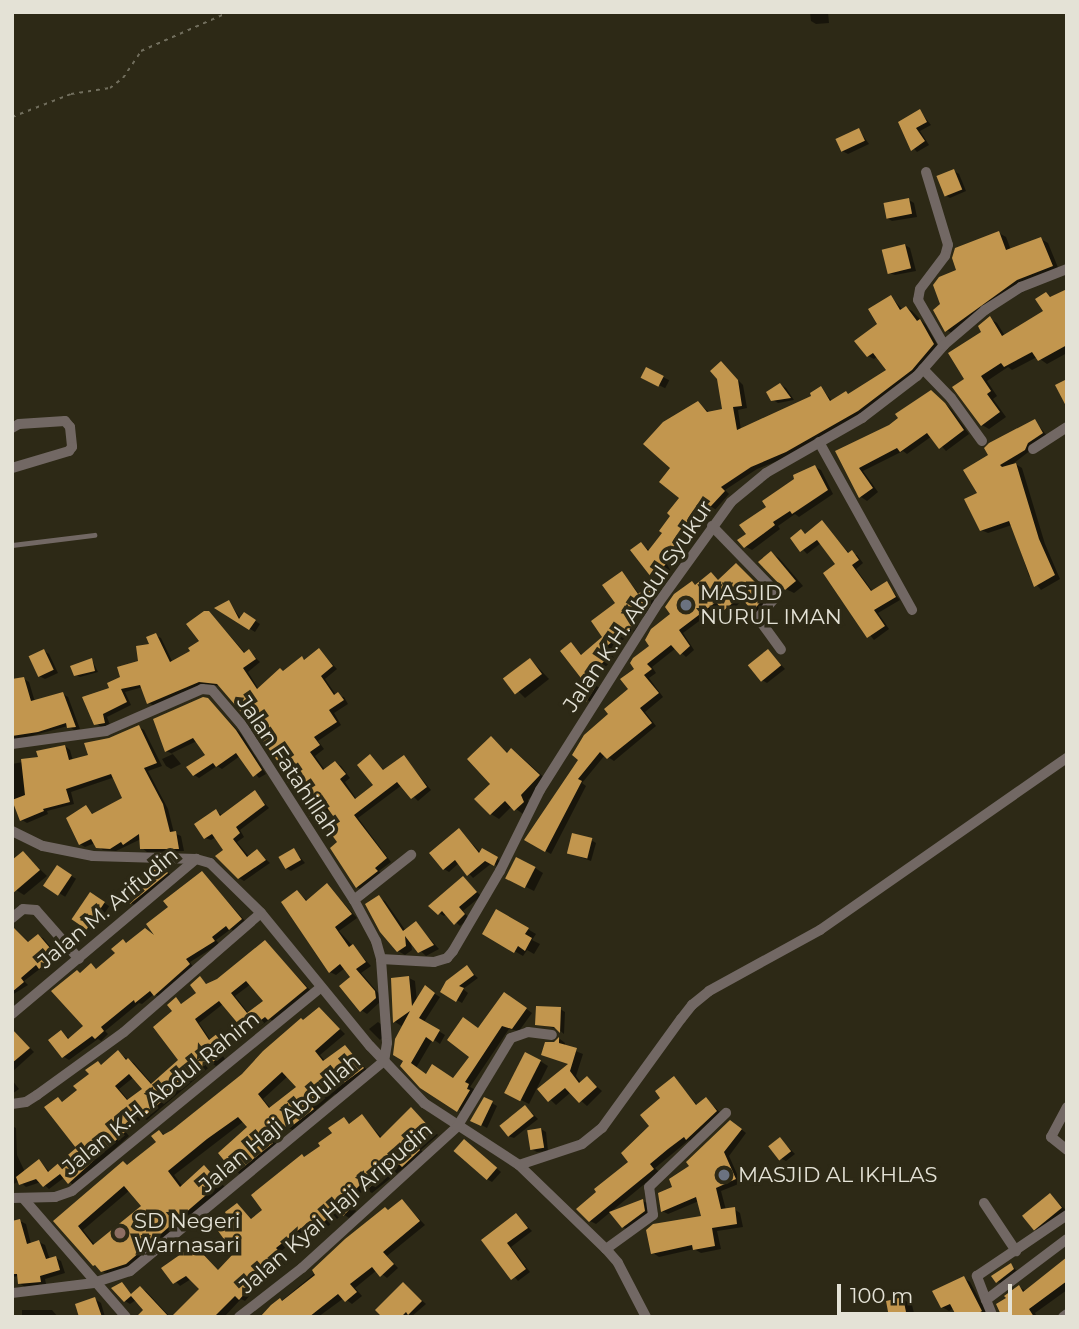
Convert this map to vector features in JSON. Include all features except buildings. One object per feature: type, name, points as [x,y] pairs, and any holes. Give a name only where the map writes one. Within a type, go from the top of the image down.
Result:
[{"type":"street","points":[[926,172],[948,245],[945,256],[920,289],[918,300],[944,345]]},
{"type":"street","name":"Jalan K.H. Abdul Syukur","points":[[381,959],[434,962],[447,958],[453,951],[500,871],[540,790],[659,602],[731,502],[757,480],[862,418],[923,369],[944,345],[973,319],[1021,287],[1067,269]]},
{"type":"street","points":[[923,369],[951,398],[982,441]]},
{"type":"street","points":[[12,428],[19,424],[65,421],[70,427],[72,447],[69,451],[12,468]]},
{"type":"street","points":[[1033,449],[1067,427]]},
{"type":"street","points":[[819,442],[912,610]]},
{"type":"street","points":[[712,526],[778,594],[758,618],[781,650]]},
{"type":"street","name":"Jalan Fatahillah","points":[[12,744],[106,731],[202,689],[212,690],[242,725],[354,900],[381,959],[387,1043],[384,1061]]},
{"type":"street","points":[[519,1166],[582,1144],[602,1128],[692,1005],[709,991],[820,930],[1067,758]]},
{"type":"street","points":[[13,832],[43,846],[93,856],[197,859],[210,863],[261,913],[384,1061],[424,1103],[519,1166],[606,1249],[632,1287],[646,1317]]},
{"type":"street","points":[[354,900],[411,855]]},
{"type":"street","name":"Jalan M. Arifudin","points":[[12,1014],[197,859]]},
{"type":"street","points":[[12,918],[23,909],[30,907],[36,910],[79,959]]},
{"type":"street","points":[[12,1104],[26,1102],[37,1095],[124,1032],[261,913]]},
{"type":"street","name":"Jalan K.H. Abdul Rahim","points":[[18,1198],[54,1197],[72,1191],[321,987]]},
{"type":"street","name":"Jalan Kyai Haji Aripudin","points":[[239,1317],[302,1268],[457,1127],[511,1038],[528,1032],[552,1035]]},
{"type":"street","name":"Jalan Haji Abdullah","points":[[12,1293],[94,1283],[130,1270],[384,1061]]},
{"type":"street","points":[[1067,1107],[1051,1136],[1067,1150]]},
{"type":"street","points":[[606,1249],[653,1215],[649,1187],[726,1113]]},
{"type":"street","points":[[18,1198],[126,1317]]},
{"type":"street","points":[[984,1203],[1016,1251]]},
{"type":"street","points":[[993,1317],[977,1276],[1067,1215]]},
{"type":"street","points":[[986,1300],[1067,1239]]},
{"type":"lane","points":[[12,545],[94,535]]},
{"type":"path","points":[[12,117],[71,94],[117,85],[141,51],[229,12]]},
{"type":"path","points":[[284,12],[291,12]]},
{"type":"place","name":"MASJID NURUL IMAN","points":[[686,605]]},
{"type":"place","name":"MASJID AL IKHLAS","points":[[724,1175]]},
{"type":"place","name":"SD Negeri Warnasari","points":[[120,1233]]}]
